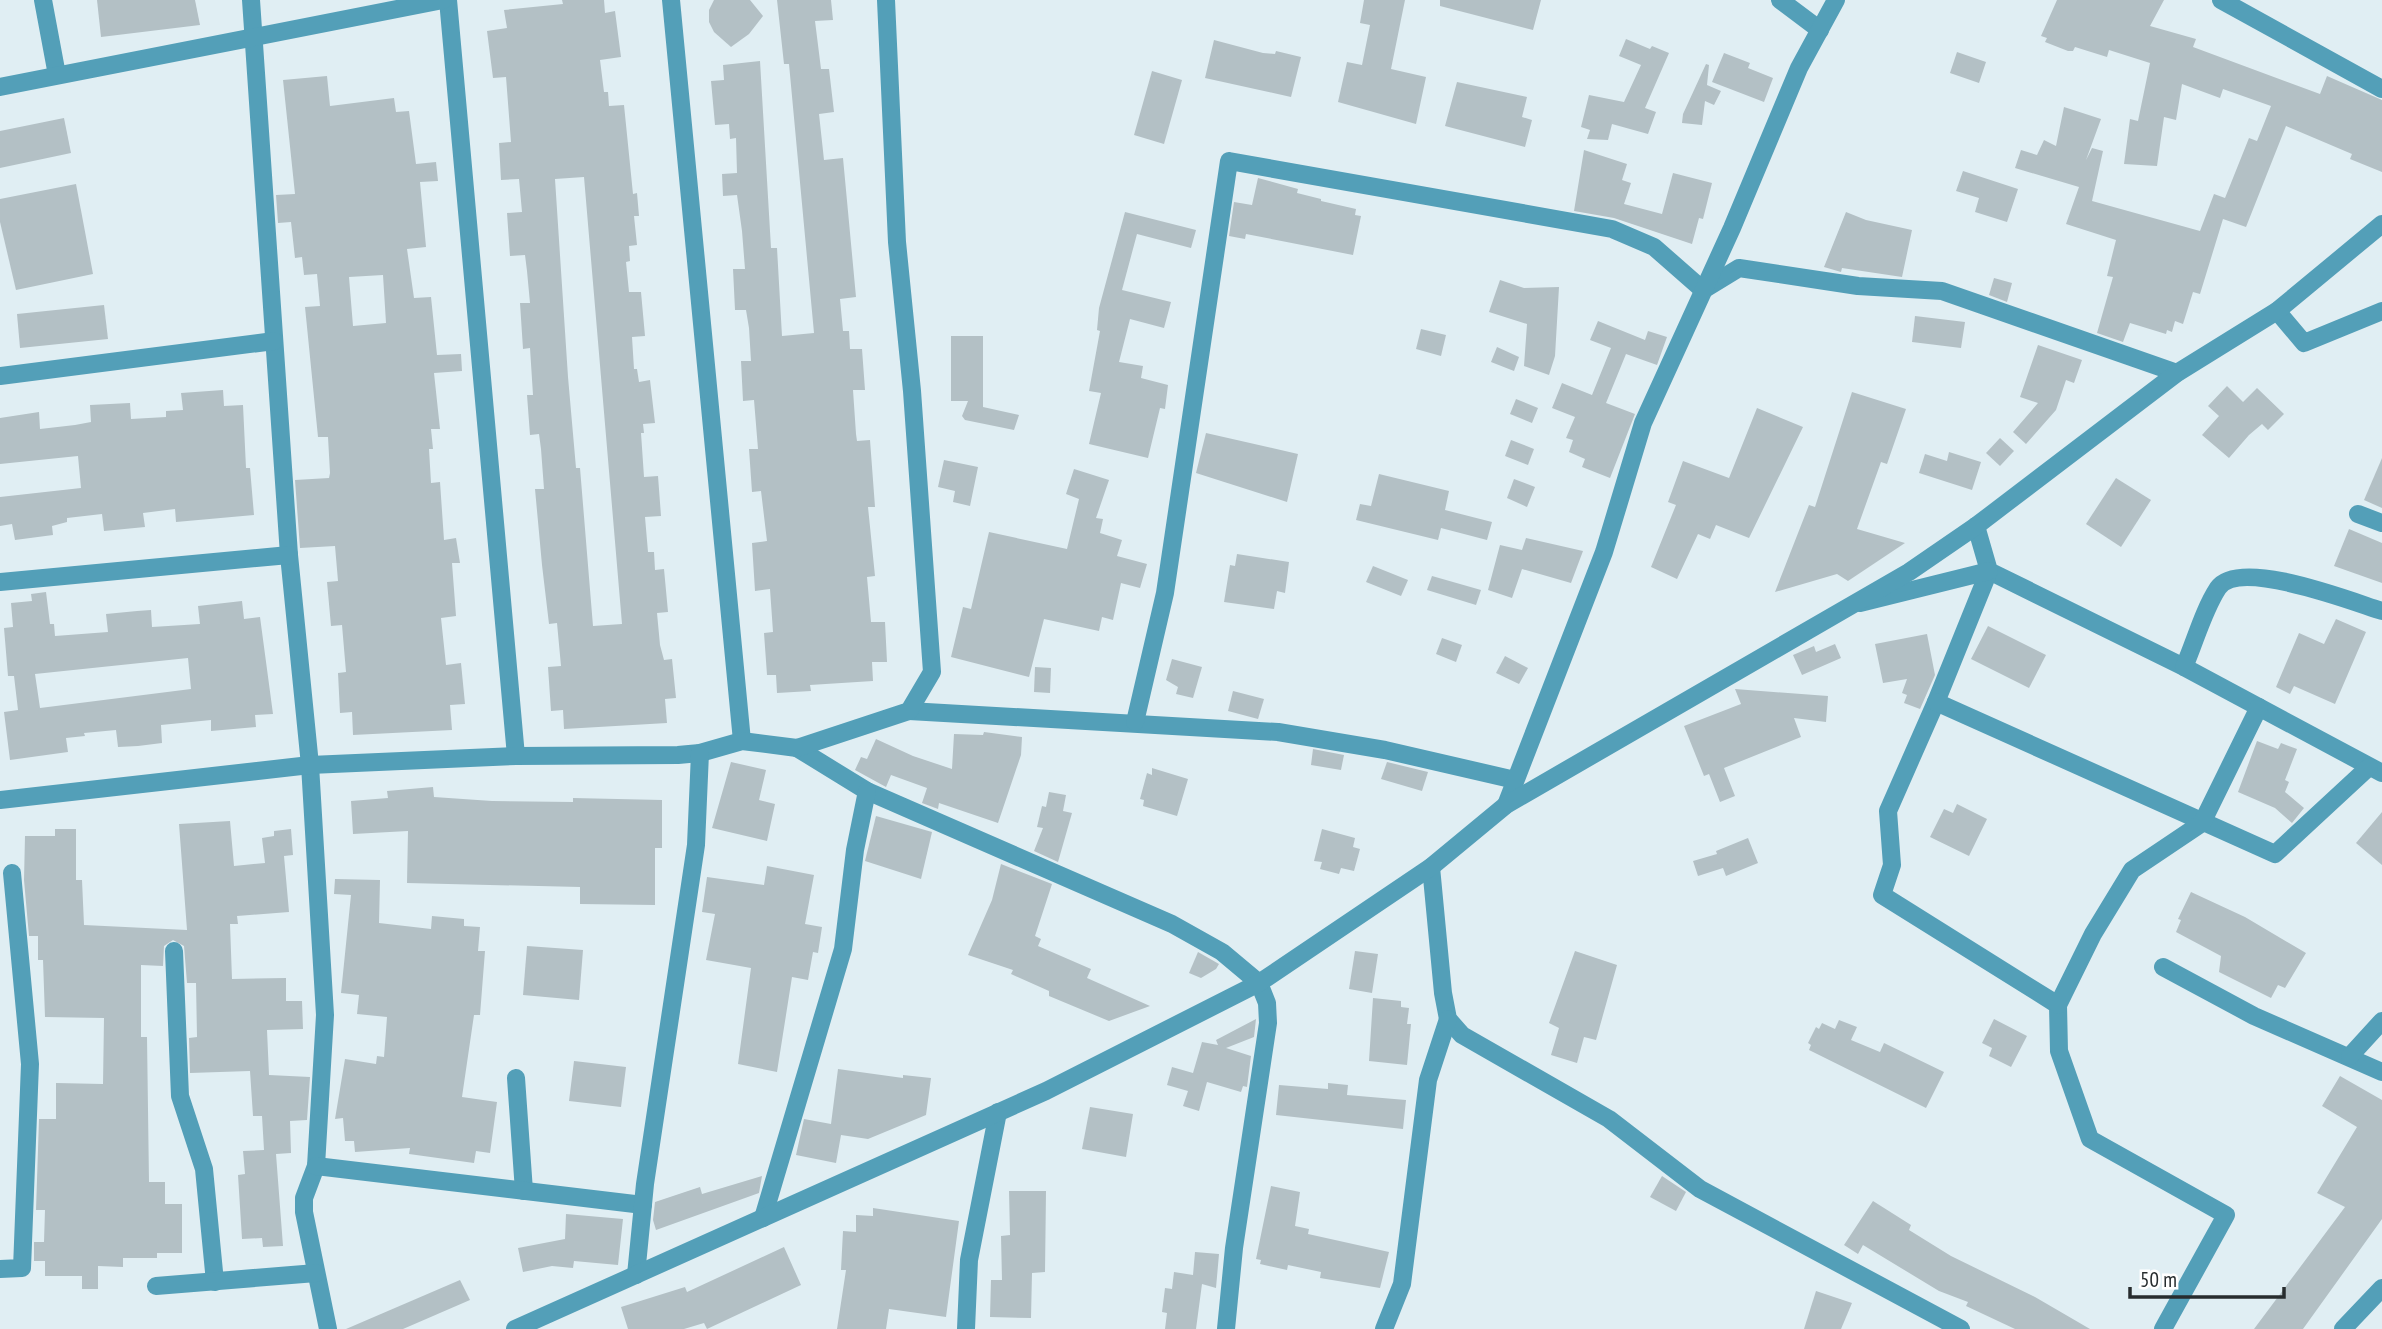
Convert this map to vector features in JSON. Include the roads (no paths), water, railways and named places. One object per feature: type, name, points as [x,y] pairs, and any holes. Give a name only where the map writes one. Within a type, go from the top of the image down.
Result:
[{"type":"street","points":[[43,0],[57,75]]},
{"type":"street","points":[[251,0],[289,555],[310,765],[325,1015],[316,1166],[304,1198],[304,1212],[328,1329]]},
{"type":"street","points":[[0,87],[446,0],[516,755]]},
{"type":"street","points":[[671,0],[741,741]]},
{"type":"street","points":[[886,0],[897,242],[912,391],[932,672],[909,711]]},
{"type":"street","points":[[1780,0],[1820,30]]},
{"type":"street","points":[[1506,805],[1604,552],[1643,423],[1799,68],[1836,0]]},
{"type":"street","points":[[2221,0],[2382,89]]},
{"type":"street","points":[[1135,722],[1165,593],[1230,161],[1612,229],[1654,247],[1703,290]]},
{"type":"street","points":[[515,1329],[998,1112],[1259,983],[1431,867],[1506,805],[1852,605],[1976,526],[2177,373],[2277,311],[2382,224]]},
{"type":"street","points":[[1703,290],[1739,268],[1858,286],[1942,291],[2177,373]]},
{"type":"street","points":[[2277,311],[2304,343],[2382,311]]},
{"type":"street","points":[[0,376],[274,341]]},
{"type":"street","points":[[2358,513],[2382,523]]},
{"type":"street","points":[[1976,526],[1989,570],[1936,702],[1888,811],[1892,865],[1882,895],[2058,1005]]},
{"type":"street","points":[[0,582],[289,555]]},
{"type":"street","points":[[1852,605],[1989,570],[2184,667],[2375,770],[2276,854],[1936,702]]},
{"type":"street","points":[[2184,667],[2218,588],[2231,579],[2298,583],[2382,611]]},
{"type":"street","points":[[2163,1329],[2226,1215],[2090,1139],[2059,1051],[2058,1005],[2093,934],[2132,870],[2202,822],[2259,707]]},
{"type":"street","points":[[797,748],[909,711],[1278,732],[1385,750],[1515,780]]},
{"type":"street","points":[[0,800],[310,765],[516,755],[699,753],[741,741],[797,748],[867,792],[1172,924],[1222,952],[1259,983],[1267,1003],[1268,1023],[1234,1248],[1226,1329]]},
{"type":"street","points":[[636,1275],[678,949],[696,845],[699,753]]},
{"type":"street","points":[[763,1218],[843,949],[867,792]]},
{"type":"street","points":[[1384,1329],[1402,1284],[1428,1080],[1448,1019],[1431,867]]},
{"type":"street","points":[[0,1269],[22,1268],[30,1064],[12,873]]},
{"type":"street","points":[[174,951],[180,1096],[204,1169],[215,1282]]},
{"type":"street","points":[[2164,967],[2254,1016],[2382,1072]]},
{"type":"street","points":[[1448,1019],[1462,1035],[1609,1119],[1700,1189],[1961,1329]]},
{"type":"street","points":[[2350,1056],[2382,1021]]},
{"type":"street","points":[[516,1078],[524,1191]]},
{"type":"street","points":[[966,1329],[970,1260],[998,1112]]},
{"type":"street","points":[[316,1166],[643,1205]]},
{"type":"street","points":[[156,1286],[317,1273]]},
{"type":"street","points":[[2343,1329],[2382,1288]]}]
